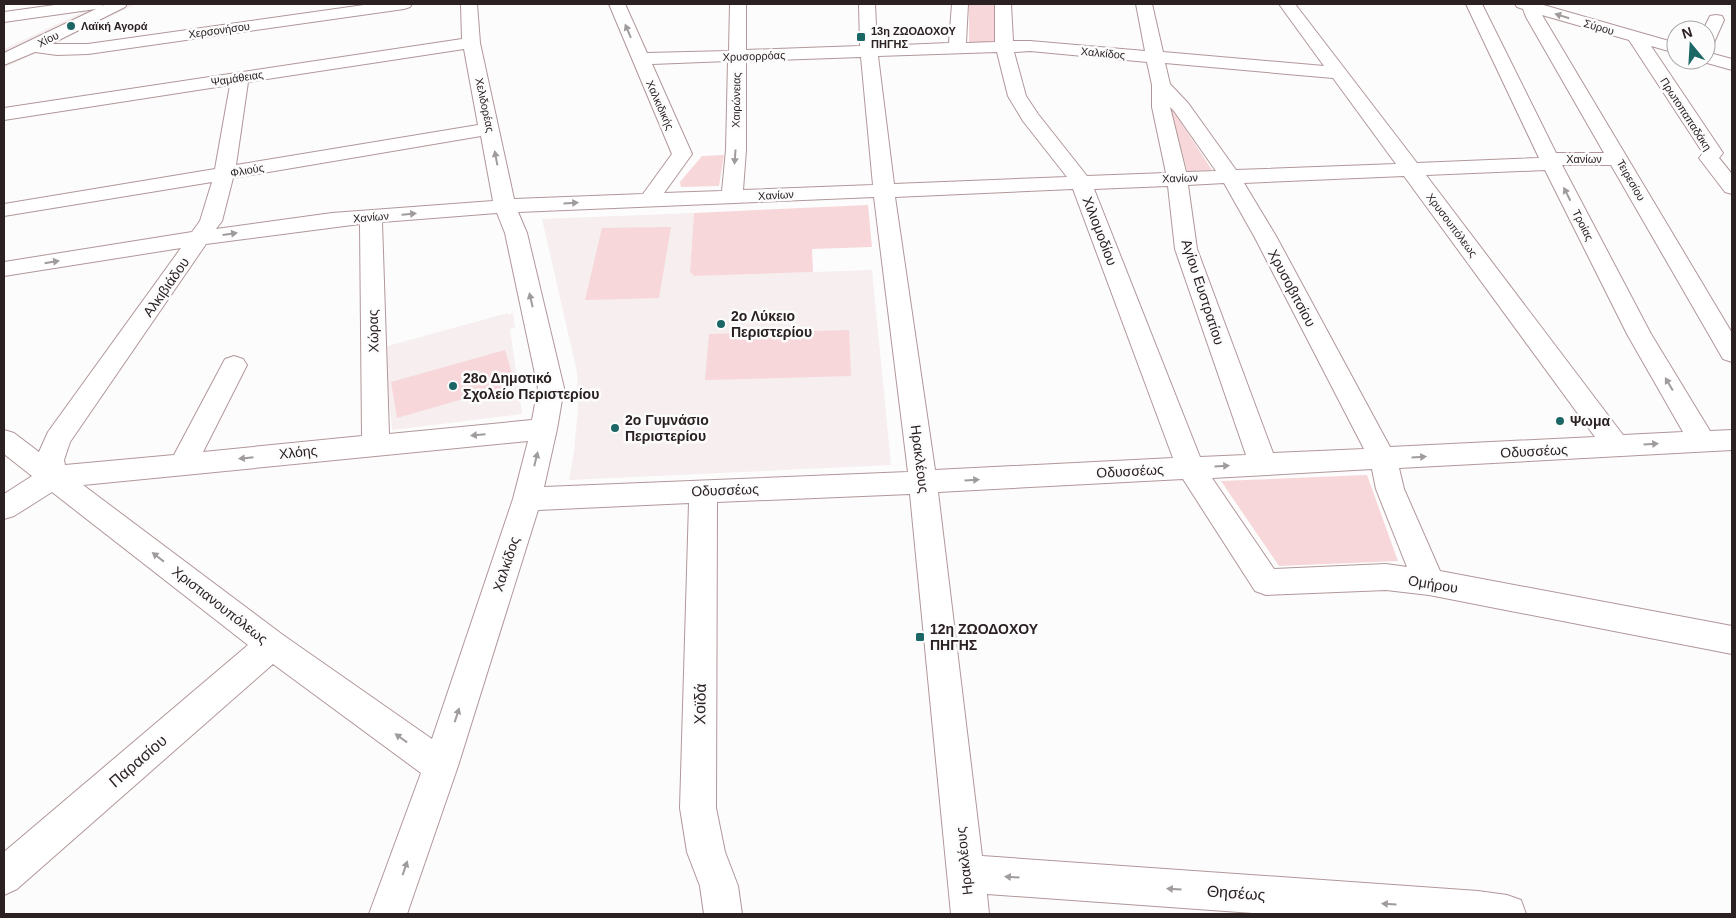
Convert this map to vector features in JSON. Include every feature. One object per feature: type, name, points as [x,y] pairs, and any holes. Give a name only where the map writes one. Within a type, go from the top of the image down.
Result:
[{"type":"street","points":[[4,17],[95,4]]},
{"type":"street","name":"Χίου","points":[[4,60],[119,4]]},
{"type":"street","name":"Χερσονήσου","points":[[33,46],[57,50],[88,49],[404,4]]},
{"type":"street","name":"Χελιδορέας","points":[[469,4],[471,42],[505,206]]},
{"type":"street","name":"Χαλκιδικής","points":[[617,4],[682,154],[649,200]]},
{"type":"street","name":"Χαιρώνειας","points":[[732,197],[736,150],[738,4]]},
{"type":"street","name":"Ηρακλέους","points":[[867,4],[869,52],[884,190],[923,482],[970,914]]},
{"type":"street","points":[[957,48],[960,4]]},
{"type":"street","name":"Χιλιομοδίου","points":[[1003,4],[1004,47],[1016,96],[1081,182],[1190,468]]},
{"type":"street","name":"Χρυσοβιτσίου","points":[[1144,4],[1161,85],[1181,106],[1230,176],[1265,236],[1383,459],[1390,489],[1430,582]]},
{"type":"street","name":"Χρυσουπόλεως","points":[[1287,4],[1617,447]]},
{"type":"street","name":"Τροίας","points":[[1474,4],[1550,162],[1639,334],[1702,441]]},
{"type":"street","points":[[1583,22],[1592,4]]},
{"type":"street","name":"Σύρου","points":[[1527,5],[1666,45]]},
{"type":"street","name":"Τειρεσίου","points":[[1527,5],[1732,353]]},
{"type":"street","name":"Πρωτοπαπαδάκη","points":[[1636,37],[1723,154],[1709,158],[1732,188]]},
{"type":"street","name":"Ψαμάθειας","points":[[4,114],[471,42]]},
{"type":"street","name":"Χαλκίδος","points":[[869,52],[1030,46],[1337,73]]},
{"type":"street","name":"Χρυσορρόας","points":[[640,59],[869,52]]},
{"type":"street","points":[[1716,60],[1732,65]]},
{"type":"street","name":"Αλκιβιάδου","points":[[53,477],[50,460],[58,439],[211,221],[224,174],[240,78]]},
{"type":"street","name":"Αγίου Ευστρατίου","points":[[1161,85],[1161,107],[1177,178],[1186,249],[1264,464]]},
{"type":"street","name":"Φλιούς","points":[[4,210],[490,129]]},
{"type":"street","name":"Χανίων","points":[[4,270],[200,238],[332,220],[505,206],[1619,159]]},
{"type":"street","name":"Χαλκίδος","points":[[388,914],[441,766],[526,499],[544,429],[551,388],[516,233],[505,206]]},
{"type":"street","name":"Χώρας","points":[[371,217],[376,445]]},
{"type":"street","points":[[183,464],[234,365]]},
{"type":"street","name":"Χλόης","points":[[53,477],[544,429]]},
{"type":"street","name":"Χριστιανουπόλεως","points":[[4,440],[272,645],[441,766]]},
{"type":"street","name":"Οδυσσέως","points":[[526,499],[923,482],[1732,440]]},
{"type":"street","name":"Ομήρου","points":[[1190,468],[1266,582],[1386,577],[1430,582],[1732,640]]},
{"type":"street","points":[[4,508],[53,477]]},
{"type":"street","name":"Χοϊδά","points":[[703,491],[698,808],[706,852],[719,886],[723,914]]},
{"type":"street","name":"Παρασίου","points":[[4,876],[272,645]]},
{"type":"street","name":"Θησέως","points":[[965,874],[1488,913]]},
{"type":"shaded area","name":"Λαϊκή Αγορά","points":[[100,4],[136,4],[4,68],[4,49]]},
{"type":"shaded area","points":[[969,4],[996,4],[997,43],[969,42]]},
{"type":"shaded area","points":[[1170,106],[1212,170],[1187,171]]},
{"type":"shaded area","points":[[724,155],[719,186],[681,187],[680,182],[702,156]]},
{"type":"shaded area","points":[[868,205],[872,247],[812,249],[813,272],[694,276],[690,272],[694,213]]},
{"type":"shaded area","name":"2ο Λύκειο Περιστερίου","points":[[694,213],[690,272],[694,276],[872,270],[891,465],[569,480],[578,408],[577,372],[542,219]]},
{"type":"shaded area","points":[[671,227],[659,298],[585,300],[602,228]]},
{"type":"shaded area","name":"28ο Δημοτικό Σχολείο Περιστερίου","points":[[508,313],[508,315],[513,313],[515,328],[510,329],[522,414],[392,430],[384,347]]},
{"type":"shaded area","points":[[849,330],[851,376],[705,380],[709,334]]},
{"type":"shaded area","points":[[505,350],[515,384],[397,418],[391,382]]},
{"type":"shaded area","points":[[1367,475],[1398,561],[1279,566],[1221,481]]},
{"type":"place","name":"Λαϊκή Αγορά","points":[[71,26]]},
{"type":"place","name":"13η ΖΩΟΔΟΧΟΥ ΠΗΓΗΣ","points":[[861,37]]},
{"type":"place","name":"2ο Λύκειο Περιστερίου","points":[[721,324]]},
{"type":"place","name":"28ο Δημοτικό Σχολείο Περιστερίου","points":[[453,386]]},
{"type":"place","name":"Ψωμα","points":[[1560,421]]},
{"type":"place","name":"2ο Γυμνάσιο Περιστερίου","points":[[615,428]]},
{"type":"place","name":"12η ΖΩΟΔΟΧΟΥ ΠΗΓΗΣ","points":[[920,637]]}]
